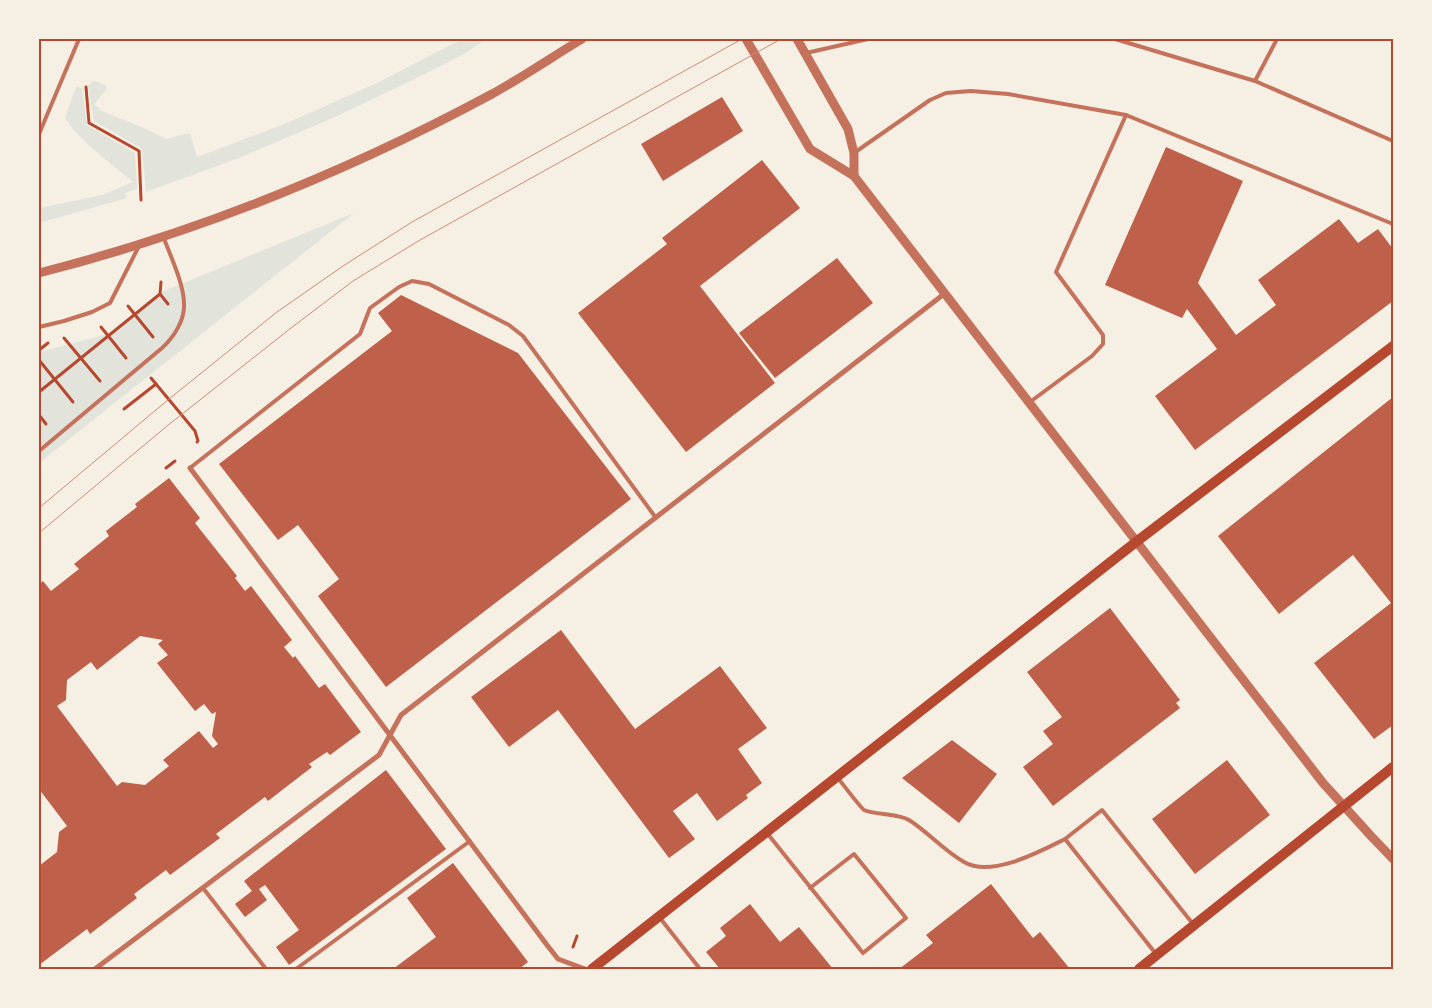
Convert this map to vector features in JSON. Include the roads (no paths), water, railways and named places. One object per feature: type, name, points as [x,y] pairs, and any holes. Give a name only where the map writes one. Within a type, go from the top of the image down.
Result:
[{"type":"main road","points":[[592,969],[1136,542],[1393,346]]},
{"type":"main road","points":[[1138,969],[1393,767]]},
{"type":"street","points":[[39,273],[140,244],[267,200],[362,159],[493,93],[582,39]]},
{"type":"street","points":[[746,39],[810,150],[854,176],[1323,783],[1393,859]]},
{"type":"street","points":[[797,39],[848,129],[854,153],[854,176]]},
{"type":"street","points":[[95,969],[378,755],[401,715],[944,294]]},
{"type":"street","points":[[190,468],[558,959],[585,969]]},
{"type":"lane","points":[[39,134],[79,39]]},
{"type":"lane","points":[[806,53],[868,39]]},
{"type":"lane","points":[[1115,39],[1255,81],[1393,141]]},
{"type":"lane","points":[[1255,81],[1277,39]]},
{"type":"lane","points":[[854,153],[930,100],[946,93],[971,91],[1008,94],[1126,115],[1393,224]]},
{"type":"lane","points":[[1029,404],[1092,356],[1103,344],[1103,335],[1056,272],[1126,115]]},
{"type":"lane","points":[[39,451],[168,343],[176,333],[184,304],[181,286],[163,236]]},
{"type":"lane","points":[[39,327],[92,312],[110,303],[140,244]]},
{"type":"lane","points":[[190,468],[360,334],[370,308],[399,287],[412,281],[429,284],[509,325],[524,336],[656,518]]},
{"type":"lane","points":[[837,777],[864,809],[907,819],[964,862],[976,867],[994,867],[1042,850],[1065,839],[1102,810],[1194,926]]},
{"type":"lane","points":[[767,833],[810,888],[863,953],[906,918],[854,854],[810,888]]},
{"type":"lane","points":[[1065,839],[1157,955]]},
{"type":"lane","points":[[296,969],[470,841]]},
{"type":"lane","points":[[203,888],[266,969]]},
{"type":"lane","points":[[659,917],[700,969]]},
{"type":"tram line","points":[[39,508],[277,312],[343,266],[412,222],[742,39]]},
{"type":"tram line","points":[[39,533],[167,426],[353,281],[420,240],[781,39]]}]
